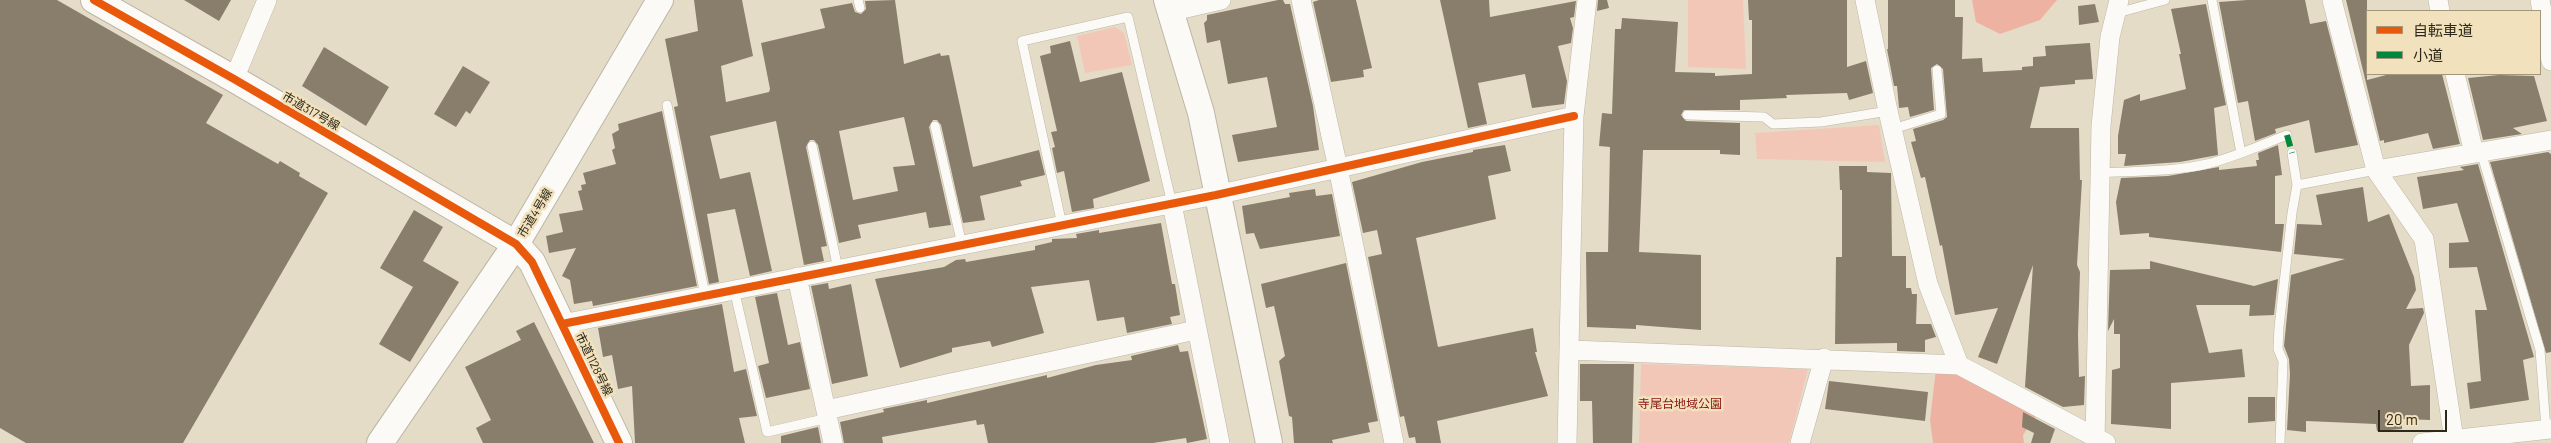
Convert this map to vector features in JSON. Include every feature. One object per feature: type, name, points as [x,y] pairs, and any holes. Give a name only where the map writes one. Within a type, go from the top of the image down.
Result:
[{"type":"street","name":"市道317号線","points":[[94,0],[234,79],[516,244]]},
{"type":"street","points":[[234,79],[267,0]]},
{"type":"street","name":"市道4号線","points":[[380,443],[516,244],[660,0]]},
{"type":"street","points":[[1221,0],[1168,6],[1201,113],[1216,195],[1269,443]]},
{"type":"street","points":[[1301,0],[1338,168],[1394,443]]},
{"type":"street","points":[[1567,443],[1574,116],[1587,0]]},
{"type":"street","points":[[1865,0],[1888,111],[1928,284],[1959,365]]},
{"type":"street","points":[[2332,0],[2376,170],[2424,239],[2454,440]]},
{"type":"street","points":[[2540,0],[2551,60]]},
{"type":"street","points":[[1570,350],[1824,358],[1959,365],[2099,442],[2099,173],[2108,51],[2118,7]]},
{"type":"street","points":[[2455,75],[2478,153]]},
{"type":"street","points":[[562,324],[1216,195],[1574,116]]},
{"type":"street","points":[[2376,170],[2551,140]]},
{"type":"street","points":[[1172,204],[1220,443]]},
{"type":"street","name":"市道1128号線","points":[[516,244],[532,262],[619,443]]},
{"type":"street","points":[[797,277],[833,443]]},
{"type":"street","points":[[827,414],[1196,330]]},
{"type":"street","points":[[1800,443],[1824,358]]},
{"type":"street","points":[[2422,443],[2548,429]]},
{"type":"lane","points":[[2118,7],[2164,0]]},
{"type":"lane","points":[[2212,0],[2241,153]]},
{"type":"lane","points":[[1062,225],[1022,41],[1128,17],[1172,204]]},
{"type":"lane","points":[[1893,129],[1941,114],[1937,70]]},
{"type":"lane","points":[[667,105],[705,295]]},
{"type":"lane","points":[[1687,115],[1764,117],[1773,124],[1821,122],[1888,111]]},
{"type":"lane","points":[[935,126],[962,245]]},
{"type":"lane","points":[[2099,173],[2175,169],[2207,164],[2287,135]]},
{"type":"lane","points":[[812,146],[838,269]]},
{"type":"lane","points":[[2280,443],[2283,362],[2278,349],[2279,327],[2297,185],[2292,153]]},
{"type":"lane","points":[[2478,153],[2540,350],[2548,429]]},
{"type":"lane","points":[[2297,185],[2376,170]]},
{"type":"lane","points":[[734,289],[766,432],[827,414]]},
{"type":"green space","points":[[1688,0],[1743,0],[1746,69],[1688,67]]},
{"type":"green space","points":[[1115,27],[1124,33],[1132,65],[1085,73],[1077,36]]},
{"type":"green space","points":[[1879,125],[1885,162],[1757,159],[1755,133]]},
{"type":"green space","name":"寺尾台地域公園","points":[[1641,364],[1808,369],[1789,443],[1639,443]]},
{"type":"shaded area","points":[[1972,0],[2057,0],[2040,20],[2000,34],[1976,22]]},
{"type":"shaded area","points":[[1936,369],[1957,373],[2036,416],[2023,435],[2024,443],[1933,443],[1930,420]]},
{"type":"building","points":[[0,0],[57,0],[223,95],[206,123],[278,164],[280,161],[300,173],[299,176],[328,193],[183,443],[26,443],[0,428]]},
{"type":"building","points":[[184,0],[231,0],[219,21]]},
{"type":"building","points":[[694,0],[742,0],[753,56],[721,66],[726,102],[769,92],[761,43],[825,28],[820,9],[852,3],[855,12],[861,14],[866,9],[865,1],[895,0],[904,64],[940,53],[941,56],[949,55],[973,167],[1039,150],[1045,175],[1020,181],[1022,186],[980,196],[985,220],[963,223],[941,125],[937,120],[933,120],[929,127],[951,225],[929,228],[926,212],[858,225],[861,238],[839,243],[818,145],[814,140],[810,140],[806,147],[827,246],[821,247],[824,261],[804,265],[776,121],[710,136],[720,179],[750,172],[772,271],[750,276],[735,209],[707,214],[719,282],[709,284],[674,107],[678,106],[665,39],[698,31]],"holes":[[[904,117],[915,165],[893,167],[898,191],[853,200],[839,131]]]},
{"type":"building","points":[[1283,0],[1285,4],[1290,4],[1313,106],[1319,150],[1238,162],[1232,135],[1277,127],[1267,77],[1228,84],[1220,40],[1207,43],[1204,23],[1207,20],[1207,15]]},
{"type":"building","points":[[1319,0],[1356,0],[1372,68],[1363,70],[1364,77],[1331,82],[1313,2]]},
{"type":"building","points":[[1440,0],[1489,0],[1490,17],[1576,1],[1574,17],[1570,18],[1573,28],[1571,43],[1558,46],[1567,81],[1564,104],[1532,108],[1525,74],[1478,83],[1487,124],[1468,128]]},
{"type":"building","points":[[1598,0],[1607,0],[1609,8],[1597,11]]},
{"type":"building","points":[[1748,0],[1847,0],[1847,67],[1866,61],[1873,93],[1849,100],[1847,93],[1786,95],[1787,98],[1740,100],[1740,110],[1684,110],[1681,115],[1686,121],[1740,123],[1740,155],[1720,154],[1720,150],[1643,150],[1639,252],[1701,255],[1701,330],[1636,325],[1636,329],[1587,327],[1586,252],[1608,252],[1610,147],[1599,146],[1602,113],[1612,114],[1615,29],[1621,29],[1622,18],[1678,22],[1675,72],[1715,73],[1715,76],[1752,74],[1752,20],[1749,20]]},
{"type":"building","points":[[1888,0],[1955,0],[1955,17],[1963,17],[1962,59],[1982,58],[1983,72],[2022,70],[2022,67],[2033,66],[2033,57],[2046,56],[2045,46],[2090,43],[2093,79],[2075,80],[2075,84],[2040,87],[2030,128],[2079,128],[2080,180],[2082,180],[2077,265],[2080,272],[2078,334],[2079,377],[2085,376],[2084,405],[2063,407],[2025,387],[2033,265],[1997,364],[1978,357],[1998,308],[1955,315],[1942,245],[1940,246],[1925,177],[1921,178],[1911,142],[1916,141],[1913,129],[1947,117],[1943,69],[1937,64],[1931,68],[1934,110],[1910,117],[1908,107],[1899,108],[1897,86],[1894,86],[1887,49]]},
{"type":"building","points":[[2305,0],[2310,24],[2326,21],[2358,145],[2315,153],[2309,120],[2275,129],[2276,133],[2255,141],[2248,101],[2238,103],[2219,2]]},
{"type":"building","points":[[2346,0],[2367,0],[2367,80],[2386,75],[2442,75],[2460,144],[2433,149],[2428,133],[2384,143],[2384,140],[2380,141]]},
{"type":"building","points":[[2095,4],[2099,22],[2079,25],[2078,6]]},
{"type":"building","points":[[2206,4],[2226,105],[2214,108],[2218,155],[2180,162],[2124,166],[2126,154],[2118,154],[2118,136],[2124,100],[2140,94],[2140,101],[2186,89],[2179,54],[2181,54],[2171,9]]},
{"type":"building","points":[[1070,41],[1080,82],[1122,72],[1150,181],[1093,199],[1094,208],[1072,212],[1064,171],[1057,173],[1052,148],[1055,147],[1051,132],[1057,131],[1040,56],[1051,53],[1050,46]]},
{"type":"building","points":[[324,47],[389,87],[366,126],[302,86]]},
{"type":"building","points":[[463,66],[490,82],[470,114],[466,111],[456,127],[434,114]]},
{"type":"building","points":[[2499,75],[2534,76],[2547,121],[2513,128],[2522,134],[2483,140],[2468,78]]},
{"type":"building","points":[[662,111],[697,286],[593,306],[592,301],[574,304],[570,280],[562,276],[576,248],[549,253],[546,236],[563,232],[559,214],[583,210],[578,191],[582,190],[581,185],[586,184],[583,173],[616,164],[612,150],[615,148],[612,134],[619,130],[618,124]]},
{"type":"building","points":[[1505,145],[1511,171],[1488,176],[1496,219],[1416,238],[1438,347],[1533,328],[1537,352],[1535,352],[1548,396],[1437,421],[1441,443],[1416,443],[1415,437],[1409,438],[1404,416],[1400,417],[1368,257],[1382,254],[1377,230],[1363,233],[1352,182],[1422,162],[1473,152],[1473,150]]},
{"type":"building","points":[[2278,145],[2282,175],[2275,176],[2275,224],[2284,224],[2281,252],[2149,237],[2149,233],[2120,235],[2116,202],[2121,178],[2168,176],[2219,167],[2219,170],[2257,166],[2256,160],[2259,160],[2258,153]]},
{"type":"building","points":[[2548,152],[2551,154],[2551,352],[2546,353],[2490,162]]},
{"type":"building","points":[[2478,164],[2534,357],[2523,360],[2529,400],[2470,409],[2467,383],[2481,381],[2475,310],[2487,310],[2477,267],[2449,268],[2449,243],[2469,242],[2457,203],[2423,209],[2417,177],[2464,170],[2460,167]]},
{"type":"building","points":[[1839,166],[1867,166],[1867,172],[1891,173],[1892,256],[1906,256],[1906,288],[1911,288],[1912,294],[1917,294],[1916,324],[1931,324],[1936,337],[1925,340],[1925,352],[1897,351],[1897,343],[1835,344],[1836,257],[1842,257],[1842,190],[1840,190]]},
{"type":"building","points":[[2363,187],[2368,222],[2389,214],[2414,277],[2416,290],[2406,309],[2423,308],[2424,313],[2409,345],[2411,386],[2430,385],[2430,420],[2402,419],[2402,429],[2377,431],[2376,424],[2306,421],[2306,432],[2287,430],[2290,374],[2289,359],[2284,346],[2291,275],[2345,259],[2294,254],[2297,224],[2322,225],[2316,195]]},
{"type":"building","points":[[1315,189],[1316,196],[1332,194],[1340,236],[1260,249],[1254,233],[1246,234],[1242,206],[1290,197],[1289,193]]},
{"type":"building","points":[[414,210],[443,227],[423,261],[459,282],[410,362],[379,344],[413,287],[380,268]]},
{"type":"building","points":[[1161,223],[1172,284],[1175,284],[1180,315],[1170,317],[1172,324],[1127,333],[1124,317],[1097,321],[1089,280],[1031,287],[1044,333],[992,347],[990,341],[952,348],[952,352],[900,368],[875,279],[944,267],[956,260],[965,259],[966,262],[1035,250],[1035,246],[1052,242],[1052,239],[1077,238],[1076,234],[1099,230],[1099,233]]},
{"type":"building","points":[[2150,261],[2254,286],[2278,279],[2274,315],[2249,316],[2250,305],[2196,305],[2209,353],[2242,349],[2245,377],[2171,383],[2171,429],[2111,424],[2112,370],[2120,368],[2120,334],[2114,334],[2114,319],[2108,331],[2110,270],[2150,269]]},
{"type":"building","points":[[1346,263],[1378,421],[1368,423],[1370,432],[1332,440],[1333,443],[1294,443],[1292,417],[1289,416],[1279,361],[1285,356],[1274,306],[1266,308],[1261,284]]},
{"type":"building","points":[[828,283],[829,289],[851,284],[868,376],[832,384],[811,286]]},
{"type":"building","points":[[777,293],[788,345],[800,342],[810,389],[766,398],[758,366],[769,363],[755,297]]},
{"type":"building","points":[[722,304],[734,372],[746,369],[757,416],[739,418],[745,443],[635,443],[632,386],[618,389],[612,355],[603,357],[598,328]]},
{"type":"building","points":[[534,322],[594,443],[483,443],[476,428],[491,420],[465,367],[521,340],[516,331]]},
{"type":"building","points":[[1178,345],[1180,352],[1188,351],[1207,439],[1187,443],[1186,438],[1153,443],[988,443],[984,424],[977,425],[976,420],[882,437],[883,443],[844,443],[840,422],[884,412],[883,409],[927,400],[927,403],[1047,375],[1047,378],[1096,365],[1132,360],[1131,356]]},
{"type":"building","points":[[1580,364],[1634,364],[1632,443],[1593,443],[1592,401],[1580,401]]},
{"type":"building","points":[[1829,381],[1928,392],[1925,421],[1825,409]]},
{"type":"building","points":[[2248,397],[2275,397],[2275,421],[2248,423]]},
{"type":"building","points":[[2023,412],[2055,429],[2050,443],[2031,443],[2034,433],[2022,427]]},
{"type":"building","points":[[818,427],[821,443],[781,443],[781,436]]},
{"type":"marked path","points":[[2287,135],[2292,153]]},
{"type":"cycle path","points":[[94,0],[234,79],[516,244],[532,262],[619,443]]},
{"type":"cycle path","points":[[562,324],[1216,195],[1574,116]]}]
